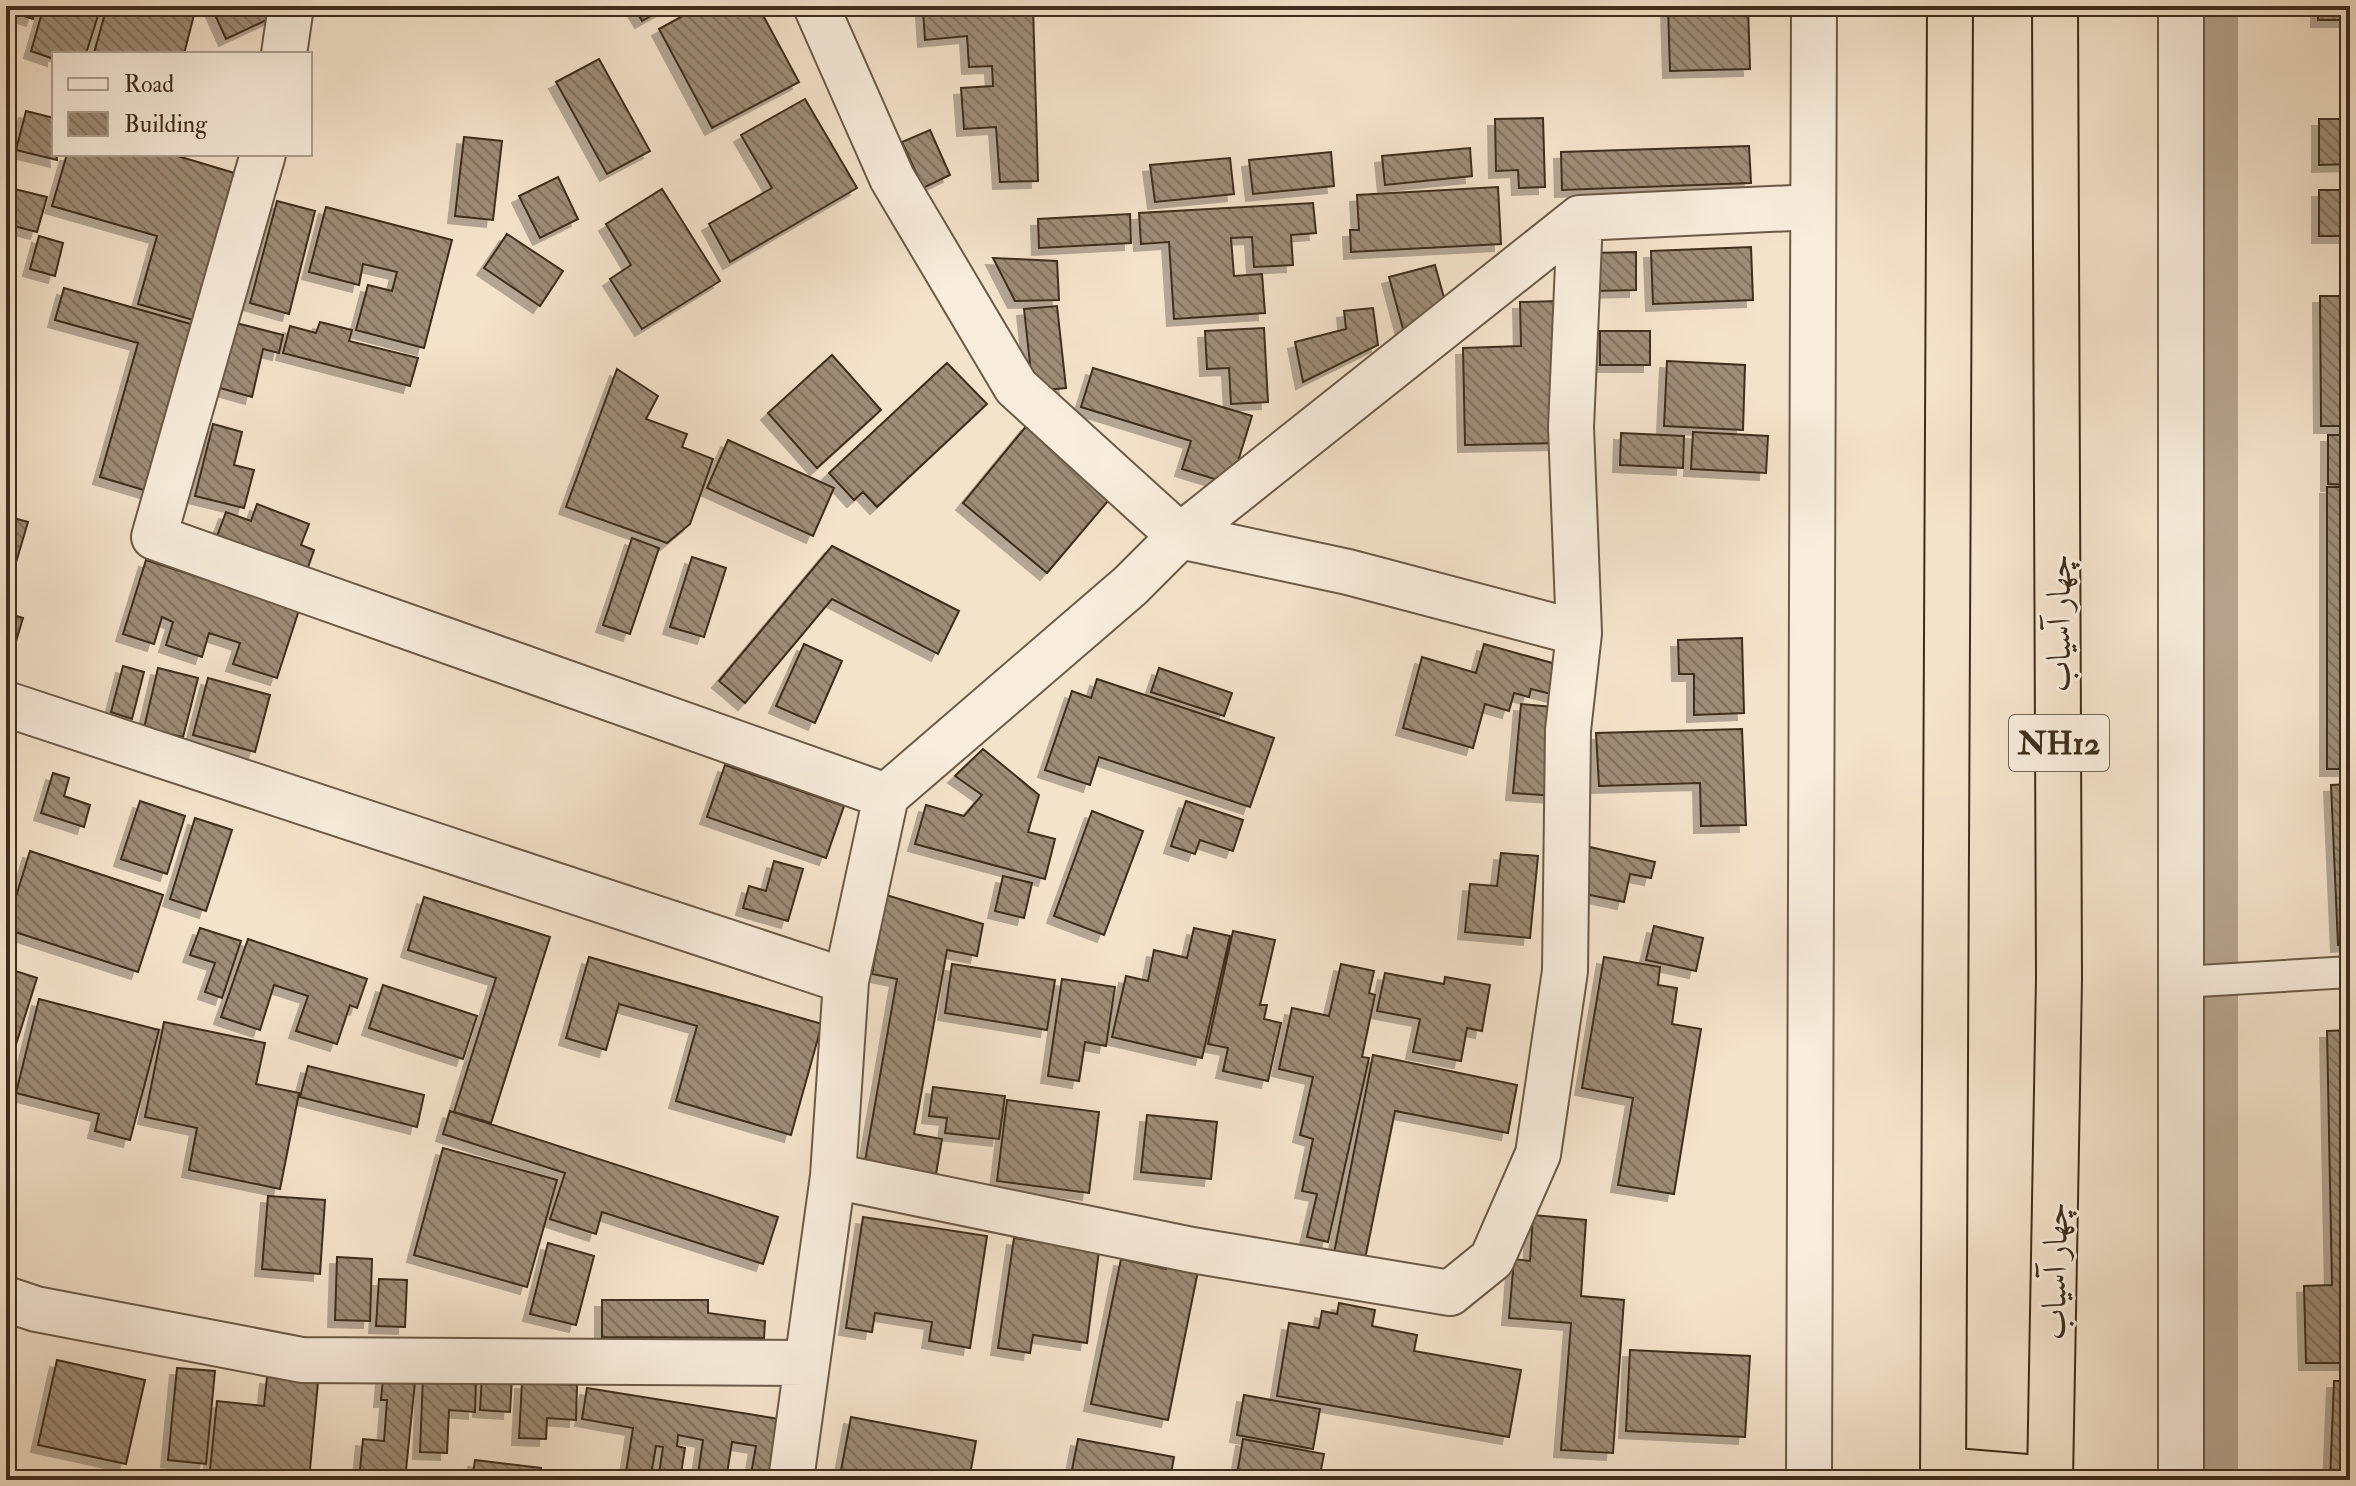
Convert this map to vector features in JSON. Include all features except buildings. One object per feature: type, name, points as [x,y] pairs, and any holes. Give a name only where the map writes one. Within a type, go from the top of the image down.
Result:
[{"type":"highway","points":[[1950,6],[1943,1475],[2050,1479]]},
{"type":"highway","name":"چهار آسیاب","points":[[2050,1479],[2059,979],[2055,6]]},
{"type":"street","points":[[284,52],[291,6]]},
{"type":"street","points":[[816,6],[892,178],[1016,387],[1180,536],[1348,572],[1579,633]]},
{"type":"street","points":[[1809,1480],[1814,6]]},
{"type":"street","points":[[2181,6],[2181,1480]]},
{"type":"street","points":[[262,156],[154,537],[886,796]]},
{"type":"street","points":[[791,1480],[833,1176],[846,981],[886,796],[1130,586],[1180,536],[1580,218],[1813,207]]},
{"type":"street","points":[[833,1176],[1192,1250],[1450,1293],[1492,1259],[1538,1154],[1565,971],[1568,730],[1579,633],[1571,427],[1580,218]]},
{"type":"street","points":[[6,704],[846,981]]},
{"type":"street","points":[[6,1299],[36,1309],[302,1360],[807,1363]]},
{"type":"lane","points":[[2181,982],[2342,972]]},
{"type":"waterway","points":[[2209,6],[2209,1480]]}]
